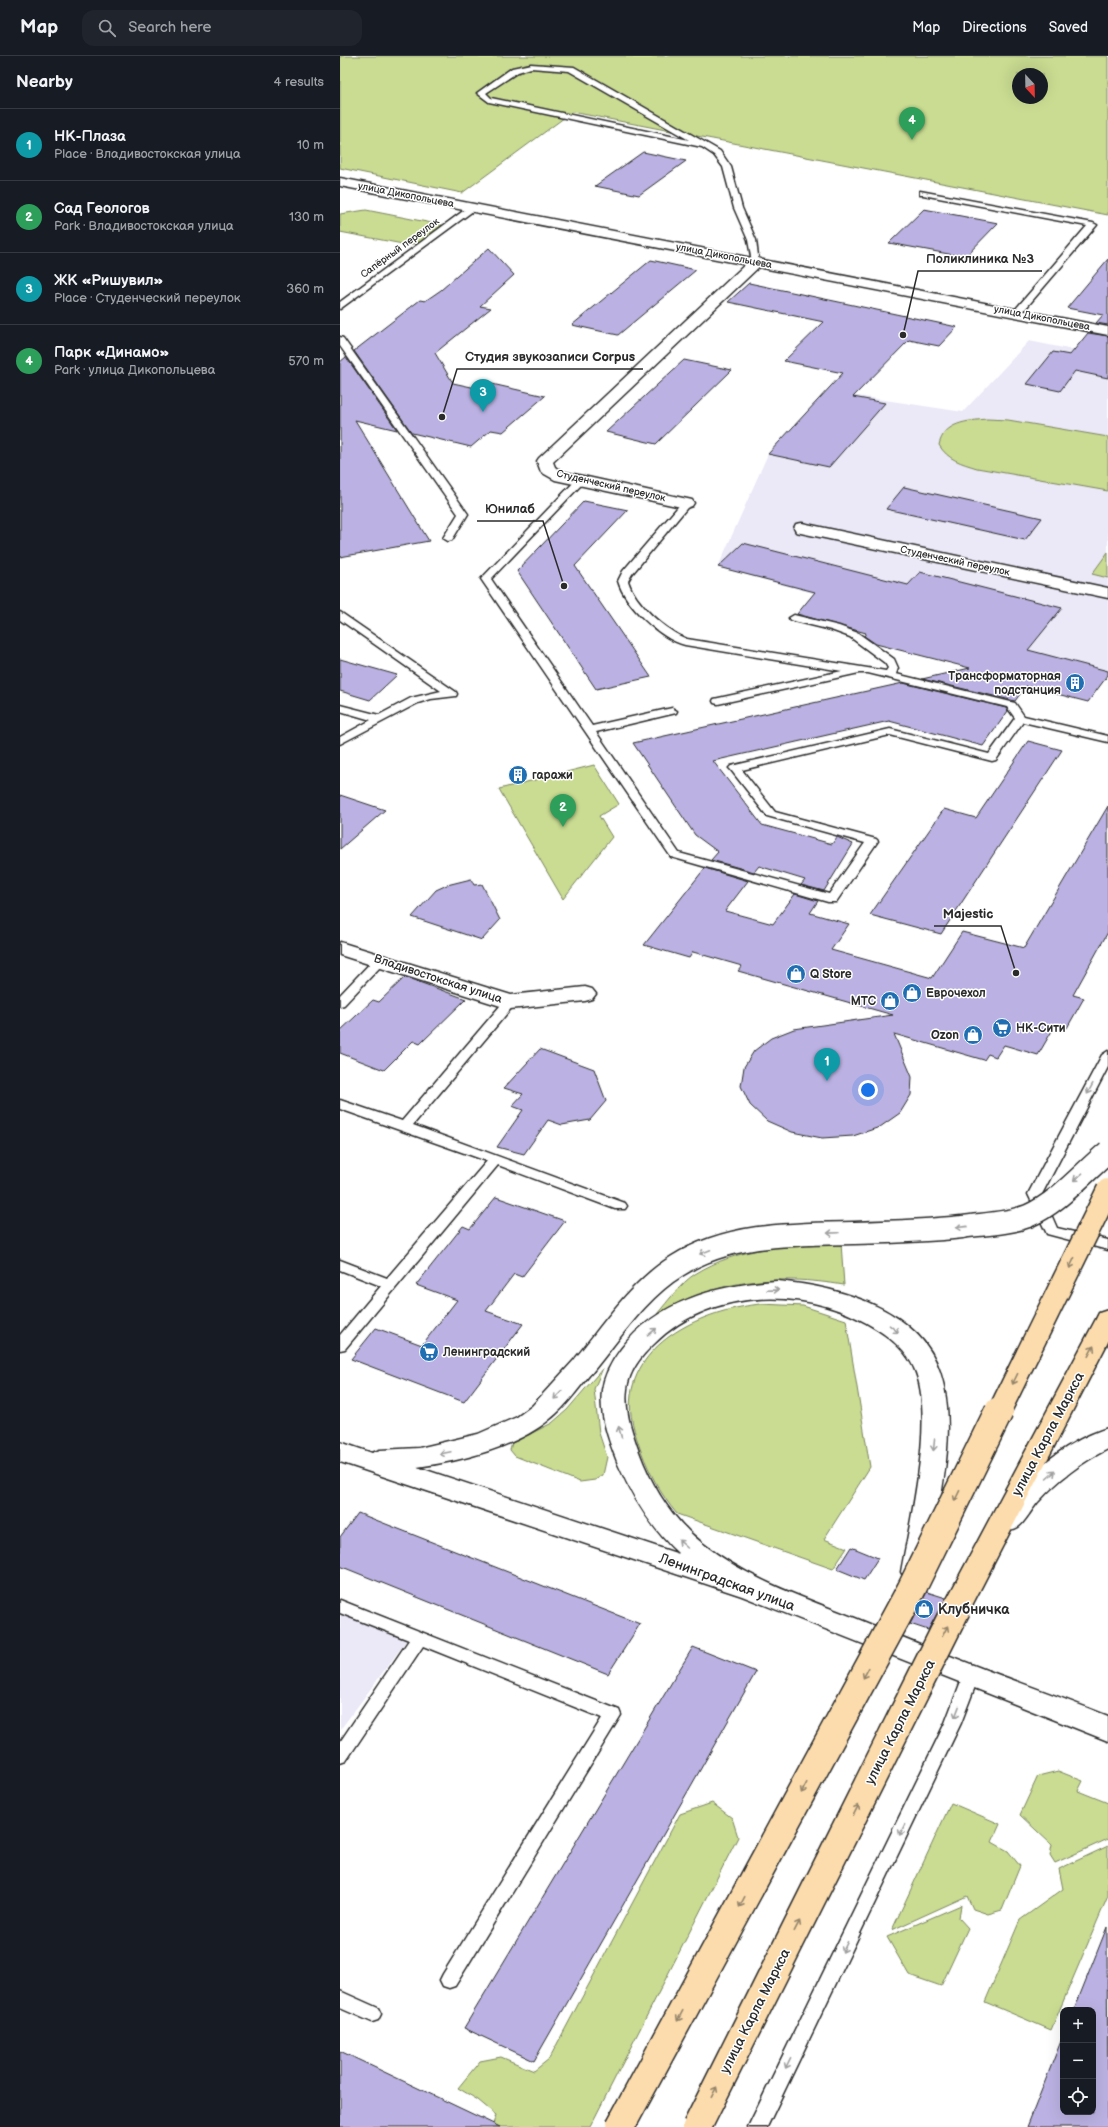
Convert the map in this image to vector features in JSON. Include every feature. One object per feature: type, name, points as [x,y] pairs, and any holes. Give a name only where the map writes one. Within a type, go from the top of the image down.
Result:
[{"type":"main road","name":"улица Дикопольцева","points":[[340,182],[1108,331]]},
{"type":"main road","name":"Студенческий переулок","points":[[686,503],[554,475],[547,469],[546,461],[756,262]]},
{"type":"main road","name":"Студенческий переулок","points":[[802,528],[1108,593]]},
{"type":"main road","name":"Владивостокская улица","points":[[340,948],[510,1002],[585,994]]},
{"type":"main road","points":[[346,1454],[388,1461],[426,1456],[448,1452],[502,1435],[524,1424],[540,1413],[584,1365],[650,1288],[677,1265],[707,1251],[743,1240],[783,1235],[936,1230],[1000,1223],[1029,1215],[1051,1201],[1108,1152]]},
{"type":"main road","points":[[620,2127],[911,1590],[1108,1190]]},
{"type":"main road","points":[[751,1588],[716,1568],[680,1542],[665,1524],[642,1487],[625,1448],[616,1412],[614,1396],[616,1382],[626,1361],[650,1333],[678,1314],[698,1304],[739,1294],[780,1290],[823,1295],[862,1308],[885,1322],[903,1337],[917,1352],[927,1369],[934,1396],[934,1443],[911,1590]]},
{"type":"main road","name":"улица Карла Маркса","points":[[697,2127],[956,1609],[1108,1319]]},
{"type":"main road","points":[[956,1609],[1015,1512],[1030,1495],[1060,1466],[1076,1455],[1108,1438]]},
{"type":"main road","name":"Ленинградская улица","points":[[346,1454],[751,1588],[1108,1729]]},
{"type":"main road","points":[[1073,1714],[1108,1719]]},
{"type":"lane","points":[[704,144],[489,100],[481,93],[515,70],[531,66],[571,70],[704,144],[717,153],[723,159],[727,167],[738,208],[752,240],[756,262]]},
{"type":"lane","points":[[923,193],[1094,225],[1017,314]]},
{"type":"lane","name":"Сапёрный переулок","points":[[340,306],[473,208]]},
{"type":"lane","points":[[340,340],[463,514],[448,538]]},
{"type":"lane","points":[[580,481],[486,579],[675,855],[832,899],[872,841],[771,814],[735,768],[890,732],[992,758],[1020,718]]},
{"type":"lane","points":[[686,503],[627,573],[623,581],[625,588],[657,628],[668,636],[685,642],[890,674],[1011,705],[1020,718],[1108,739]]},
{"type":"lane","points":[[340,615],[452,694],[435,694],[420,697],[340,741]]},
{"type":"lane","points":[[794,618],[835,628],[854,635],[890,661],[893,668],[890,674]]},
{"type":"lane","points":[[718,701],[859,670]]},
{"type":"lane","points":[[340,708],[380,719]]},
{"type":"lane","points":[[590,730],[672,711]]},
{"type":"lane","points":[[340,1002],[379,960]]},
{"type":"lane","points":[[405,1126],[510,1002]]},
{"type":"lane","points":[[1108,1055],[1035,1194],[1052,1230],[1108,1245]]},
{"type":"lane","points":[[340,1104],[496,1159],[620,1206]]},
{"type":"lane","points":[[340,1345],[496,1159]]},
{"type":"lane","points":[[340,1265],[390,1284]]},
{"type":"lane","points":[[340,1606],[419,1639],[613,1715],[449,1980]]},
{"type":"lane","points":[[340,1756],[419,1639]]},
{"type":"lane","points":[[757,2127],[953,1723],[971,1676]]},
{"type":"lane","points":[[340,1999],[372,2014]]},
{"type":"shaded area","points":[[1029,341],[1108,357],[1108,671],[966,635],[718,567],[768,454],[826,391],[963,412]]},
{"type":"shaded area","points":[[340,1607],[409,1637],[340,1730]]},
{"type":"green space","points":[[340,56],[1108,56],[1108,215],[572,112],[462,193],[340,168]]},
{"type":"green space","points":[[366,210],[442,225],[420,242],[408,245],[340,232],[340,214]]},
{"type":"green space","points":[[987,419],[1008,420],[1108,437],[1108,491],[977,468],[951,458],[939,445],[942,437],[951,427],[964,422]]},
{"type":"green space","points":[[1108,552],[1108,578],[1092,574]]},
{"type":"green space","points":[[594,765],[619,804],[599,816],[612,837],[563,899],[499,789]]},
{"type":"green space","points":[[841,1243],[844,1285],[795,1280],[748,1282],[702,1293],[657,1314],[675,1292],[695,1274],[729,1258],[785,1246]]},
{"type":"green space","points":[[761,1304],[803,1306],[846,1320],[870,1467],[824,1539],[847,1548],[833,1569],[677,1514],[661,1492],[652,1476],[634,1431],[630,1402],[637,1374],[648,1357],[663,1342],[680,1329],[700,1319],[720,1312]]},
{"type":"green space","points":[[603,1368],[594,1389],[599,1433],[607,1457],[603,1475],[595,1480],[580,1482],[515,1456],[510,1450],[512,1443],[552,1423],[567,1410]]},
{"type":"green space","points":[[1058,1771],[1083,1781],[1078,1791],[1108,1803],[1108,1839],[1055,1863],[1050,1855],[1052,1845],[1020,1815],[1038,1776]]},
{"type":"green space","points":[[712,1803],[732,1818],[738,1837],[590,2127],[492,2127],[496,2115],[478,2100],[458,2088],[480,2061],[501,2057],[534,2071],[549,2059],[680,1814]]},
{"type":"green space","points":[[951,1803],[1000,1824],[992,1842],[1008,1851],[1020,1866],[1002,1910],[988,1914],[973,1909],[967,1896],[892,1930]]},
{"type":"green space","points":[[1108,1846],[1108,1896],[1051,2030],[985,2002],[1020,1920],[1063,1889],[1059,1869]]},
{"type":"green space","points":[[961,1905],[959,1918],[968,1928],[941,1986],[909,1975],[887,1937]]},
{"type":"building","points":[[643,152],[686,161],[639,195],[595,186]]},
{"type":"building","points":[[924,209],[998,223],[965,257],[889,243]]},
{"type":"building","points":[[489,248],[514,275],[480,306],[491,308],[435,353],[453,383],[476,388],[483,382],[545,396],[503,432],[491,430],[471,447],[412,433],[354,351],[420,300],[425,301],[441,290]]},
{"type":"building","points":[[1108,259],[1108,325],[1096,323],[1103,315],[1067,308]]},
{"type":"building","points":[[651,260],[696,270],[618,335],[572,325]]},
{"type":"building","points":[[749,283],[957,327],[939,346],[909,340],[853,397],[885,403],[829,467],[768,454],[843,373],[784,361],[824,322],[728,302]]},
{"type":"building","points":[[1088,333],[1108,336],[1108,378],[1075,371],[1060,391],[1027,384],[1053,352],[1070,355]]},
{"type":"building","points":[[346,357],[397,430],[355,420],[429,541],[340,557],[340,362]]},
{"type":"building","points":[[684,360],[732,370],[656,444],[606,432]]},
{"type":"building","points":[[904,487],[1042,518],[1025,540],[886,509]]},
{"type":"building","points":[[584,501],[628,510],[575,566],[651,677],[596,689],[517,571]]},
{"type":"building","points":[[743,543],[908,585],[920,572],[1062,608],[1028,650],[1108,671],[1108,675],[1088,702],[1026,686],[1015,701],[922,679],[970,668],[876,644],[864,636],[866,633],[797,614],[815,592],[718,567]]},
{"type":"building","points":[[340,659],[397,675],[370,700],[340,691]]},
{"type":"building","points":[[903,683],[1006,708],[1008,711],[983,746],[889,721],[713,761],[762,825],[832,844],[837,837],[853,844],[824,891],[801,885],[805,880],[759,866],[754,872],[711,860],[718,852],[695,835],[633,743]]},
{"type":"building","points":[[1028,741],[1062,750],[941,934],[870,915],[944,809],[976,818]]},
{"type":"building","points":[[340,795],[385,810],[340,849]]},
{"type":"building","points":[[1108,806],[1108,932],[1073,995],[1084,998],[1067,1028],[1056,1024],[1038,1055],[1004,1045],[996,1057],[988,1054],[984,1060],[894,1034],[912,1077],[911,1095],[900,1113],[880,1127],[853,1136],[822,1138],[792,1132],[767,1121],[750,1105],[741,1086],[744,1067],[754,1051],[771,1038],[794,1029],[893,1015],[738,971],[742,966],[693,952],[689,958],[644,945],[705,868],[748,881],[725,911],[773,924],[795,894],[818,901],[810,913],[849,924],[831,950],[932,978],[962,932],[1024,948]]},
{"type":"building","points":[[471,879],[474,885],[482,884],[500,920],[482,940],[412,917],[436,890],[447,885]]},
{"type":"building","points":[[405,977],[466,999],[420,1044],[413,1041],[384,1070],[340,1053],[340,1031],[373,1000],[379,1002]]},
{"type":"building","points":[[540,1049],[594,1069],[606,1101],[590,1120],[562,1125],[548,1120],[524,1154],[497,1147],[523,1110],[512,1106],[523,1094],[504,1088]]},
{"type":"building","points":[[496,1197],[565,1221],[522,1277],[514,1274],[486,1311],[523,1324],[464,1402],[351,1359],[376,1328],[422,1345],[457,1300],[416,1285],[463,1226],[470,1229]]},
{"type":"building","points":[[358,1513],[640,1624],[608,1674],[340,1566],[340,1537]]},
{"type":"building","points":[[851,1547],[878,1558],[864,1580],[837,1569]]},
{"type":"building","name":"Клубничка","points":[[927,1592],[946,1598],[928,1630],[910,1624]]},
{"type":"building","points":[[693,1647],[756,1672],[534,2061],[464,2028]]},
{"type":"building","points":[[1107,1927],[1108,2127],[1027,2127],[1060,2044],[1060,2115],[1096,2115],[1096,2007],[1075,2007]]},
{"type":"building","points":[[340,2051],[500,2127],[340,2127]]},
{"type":"place","name":"Парк «Динамо»","points":[[912,140]]},
{"type":"place","name":"Поликлиника №3","points":[[903,335]]},
{"type":"place","name":"ЖК «Ришувил»","points":[[483,412]]},
{"type":"place","name":"Студия звукозаписи Corpus","points":[[442,417]]},
{"type":"place","name":"Юнилаб","points":[[564,586]]},
{"type":"place","name":"Трансформаторная подстанция","points":[[1075,683]]},
{"type":"place","name":"гаражи","points":[[518,775]]},
{"type":"place","name":"Сад Геологов","points":[[563,827]]},
{"type":"place","name":"Majestic","points":[[1016,973]]},
{"type":"place","name":"Q Store","points":[[796,974]]},
{"type":"place","name":"Еврочехол","points":[[912,993]]},
{"type":"place","name":"МТС","points":[[890,1001]]},
{"type":"place","name":"НК-Сити","points":[[1002,1028]]},
{"type":"place","name":"Ozon","points":[[973,1035]]},
{"type":"place","name":"НК-Плаза","points":[[827,1081]]},
{"type":"place","name":"Ленинградский","points":[[429,1352]]},
{"type":"place","name":"Клубничка","points":[[924,1609]]}]
